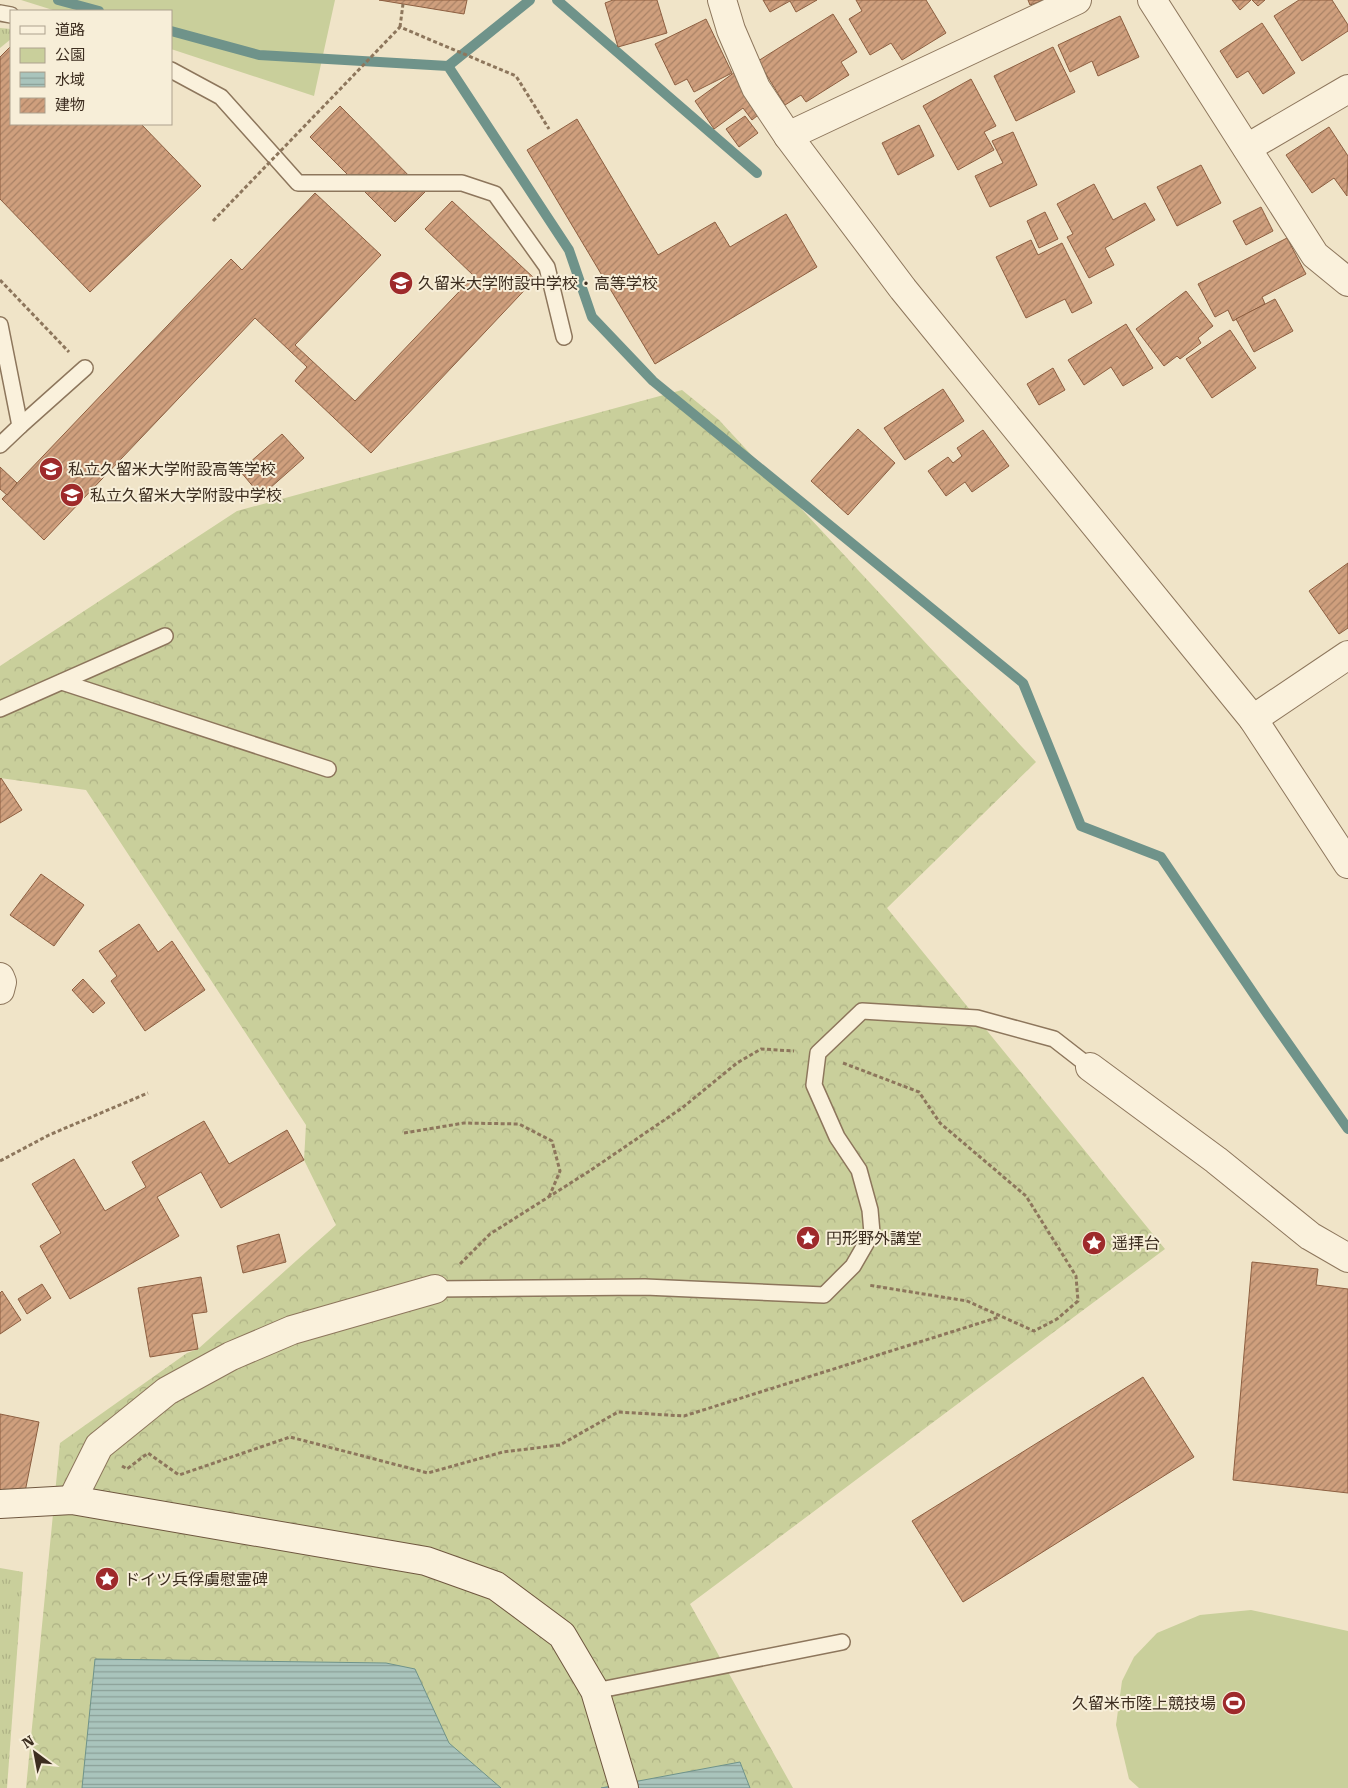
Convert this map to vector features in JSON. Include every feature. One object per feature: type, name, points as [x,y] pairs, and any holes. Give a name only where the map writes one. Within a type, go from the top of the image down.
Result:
[{"type":"street","points":[[722,0],[731,30],[756,88],[788,136],[903,289],[1253,719],[1348,864]]},
{"type":"street","points":[[788,136],[1076,0]]},
{"type":"street","points":[[1152,0],[1316,255],[1348,282]]},
{"type":"street","points":[[1247,148],[1348,89]]},
{"type":"street","points":[[1253,719],[1348,655]]},
{"type":"street","points":[[0,976],[2,982],[0,990]]},
{"type":"street","points":[[1090,1067],[1216,1160],[1310,1236],[1348,1258]]},
{"type":"street","points":[[72,1500],[99,1446],[167,1391],[231,1356],[292,1330],[435,1289]]},
{"type":"street","points":[[0,1504],[72,1500],[426,1561],[496,1586],[562,1635],[595,1691],[623,1783]]},
{"type":"lane","points":[[172,71],[221,97],[298,183],[462,183],[494,194],[547,267],[564,337]]},
{"type":"lane","points":[[0,325],[20,426]]},
{"type":"lane","points":[[0,445],[85,368]]},
{"type":"lane","points":[[0,709],[165,636]]},
{"type":"lane","points":[[62,682],[328,769]]},
{"type":"lane","points":[[435,1289],[645,1287],[824,1295],[853,1266],[872,1233],[870,1210],[858,1170],[837,1137],[814,1085],[818,1053],[862,1011],[977,1018],[1054,1039],[1090,1067]]},
{"type":"lane","points":[[595,1691],[842,1642]]},
{"type":"path","points":[[213,221],[400,27],[403,4]]},
{"type":"path","points":[[400,27],[516,76],[550,129]]},
{"type":"path","points":[[0,280],[85,368]]},
{"type":"path","points":[[435,1289],[490,1234],[682,1108],[737,1063],[760,1049],[818,1053],[919,1092],[940,1123],[1026,1196],[1076,1276],[1078,1301],[1057,1318],[1034,1331],[967,1302],[839,1280]]},
{"type":"path","points":[[0,1161],[49,1136],[148,1093]]},
{"type":"path","points":[[404,1133],[464,1123],[519,1124],[552,1141],[560,1171],[549,1196]]},
{"type":"path","points":[[99,1446],[127,1469],[148,1453],[178,1475],[290,1437],[428,1473],[504,1452],[560,1446],[618,1412],[684,1416],[1000,1317]]},
{"type":"green space","points":[[21,0],[335,0],[314,96],[172,49],[172,10],[53,10]]},
{"type":"green space","points":[[0,28],[10,29],[10,40],[0,48]]},
{"type":"green space","points":[[682,390],[719,420],[1036,762],[887,908],[1165,1249],[690,1604],[793,1788],[26,1788],[60,1443],[187,1353],[198,1349],[336,1225],[304,1160],[306,1125],[86,790],[0,778],[0,666],[237,511]]},
{"type":"green space","points":[[0,1568],[23,1572],[7,1788],[0,1788]]},
{"type":"green space","name":"久留米市陸上競技場","points":[[1251,1610],[1348,1631],[1348,1788],[1139,1788],[1129,1779],[1116,1725],[1122,1681],[1134,1657],[1157,1633],[1200,1615]]},
{"type":"water","points":[[95,1659],[386,1663],[415,1669],[449,1743],[501,1788],[82,1788]]},
{"type":"water","points":[[740,1762],[750,1788],[601,1788]]},
{"type":"building","points":[[379,0],[467,0],[464,14]]},
{"type":"building","points":[[613,0],[657,0],[667,33],[618,47],[605,3]]},
{"type":"building","points":[[763,0],[817,0],[796,12],[790,1],[770,12]]},
{"type":"building","points":[[856,0],[926,0],[946,33],[902,60],[891,43],[870,55],[849,19],[862,11]]},
{"type":"building","points":[[1028,0],[1044,0],[1030,5]]},
{"type":"building","points":[[1232,0],[1251,0],[1240,10]]},
{"type":"building","points":[[1252,0],[1265,0],[1258,6]]},
{"type":"building","points":[[1299,0],[1332,0],[1348,25],[1348,31],[1302,61],[1274,16]]},
{"type":"building","points":[[833,14],[857,52],[841,62],[849,75],[806,102],[801,95],[785,105],[758,61]]},
{"type":"building","points":[[1120,16],[1139,57],[1098,76],[1092,61],[1070,72],[1058,45]]},
{"type":"building","points":[[706,19],[732,73],[694,92],[687,79],[675,85],[655,44]]},
{"type":"building","points":[[1262,23],[1295,73],[1263,94],[1248,71],[1237,78],[1220,51]]},
{"type":"building","points":[[10,47],[10,125],[142,125],[201,186],[90,292],[0,199],[0,57]]},
{"type":"building","points":[[1053,47],[1075,92],[1016,121],[994,76]]},
{"type":"building","points":[[735,72],[763,111],[752,120],[743,108],[714,129],[695,101]]},
{"type":"building","points":[[971,79],[996,126],[984,132],[994,150],[958,170],[923,106]]},
{"type":"building","points":[[340,106],[425,192],[395,222],[310,137]]},
{"type":"building","points":[[745,116],[758,133],[739,147],[726,129]]},
{"type":"building","points":[[577,119],[658,255],[715,222],[730,247],[786,214],[817,267],[655,364],[527,150]]},
{"type":"building","points":[[919,125],[934,156],[898,175],[882,143]]},
{"type":"building","points":[[1329,127],[1348,156],[1347,196],[1334,178],[1312,193],[1286,155]]},
{"type":"building","points":[[1013,132],[1037,185],[990,207],[975,176],[1003,163],[992,141]]},
{"type":"building","points":[[1201,165],[1221,203],[1177,226],[1157,187]]},
{"type":"building","points":[[1094,184],[1113,220],[1145,203],[1155,220],[1105,248],[1114,265],[1089,278],[1067,237],[1073,234],[1057,204]]},
{"type":"building","points":[[315,193],[381,255],[295,345],[355,401],[474,276],[425,229],[452,201],[535,279],[371,453],[295,381],[307,367],[255,318],[44,540],[2,499],[231,259],[242,270]]},
{"type":"building","points":[[1261,207],[1273,231],[1246,245],[1233,221]]},
{"type":"building","points":[[1045,212],[1058,239],[1039,248],[1027,221]]},
{"type":"building","points":[[1287,238],[1306,274],[1262,297],[1265,304],[1233,321],[1228,310],[1215,317],[1198,284]]},
{"type":"building","points":[[1031,240],[1038,255],[1062,243],[1092,303],[1072,313],[1065,299],[1026,318],[996,257]]},
{"type":"building","points":[[1186,291],[1213,326],[1198,338],[1201,343],[1180,359],[1177,356],[1164,366],[1136,329]]},
{"type":"building","points":[[1275,299],[1293,331],[1254,352],[1236,319]]},
{"type":"building","points":[[1126,324],[1153,368],[1123,386],[1111,367],[1084,385],[1068,360]]},
{"type":"building","points":[[1230,330],[1256,368],[1212,398],[1186,359]]},
{"type":"building","points":[[1053,368],[1065,390],[1039,405],[1027,384]]},
{"type":"building","points":[[943,389],[964,421],[905,460],[884,428]]},
{"type":"building","points":[[858,429],[895,463],[848,515],[811,481]]},
{"type":"building","points":[[983,430],[1009,466],[972,492],[965,482],[946,496],[928,471],[948,457],[953,463],[962,456],[957,448]]},
{"type":"building","points":[[282,434],[304,458],[261,496],[240,471]]},
{"type":"building","points":[[0,467],[17,483],[7,495],[0,489]]},
{"type":"building","points":[[1348,563],[1348,628],[1339,634],[1309,591]]},
{"type":"building","points":[[0,779],[22,810],[0,823]]},
{"type":"building","points":[[41,874],[84,905],[54,946],[10,915]]},
{"type":"building","points":[[139,924],[158,952],[172,941],[205,990],[145,1031],[111,981],[117,976],[99,951]]},
{"type":"building","points":[[83,979],[105,1003],[93,1013],[72,990]]},
{"type":"building","points":[[204,1121],[229,1164],[287,1130],[304,1160],[221,1208],[201,1172],[157,1197],[179,1236],[70,1299],[40,1246],[61,1233],[32,1184],[74,1159],[105,1211],[146,1187],[132,1162]]},
{"type":"building","points":[[279,1234],[286,1262],[243,1273],[237,1246]]},
{"type":"building","points":[[1252,1262],[1318,1269],[1316,1285],[1348,1289],[1348,1493],[1233,1480]]},
{"type":"building","points":[[201,1277],[207,1312],[192,1314],[198,1349],[150,1357],[138,1288]]},
{"type":"building","points":[[42,1284],[51,1298],[27,1314],[18,1299]]},
{"type":"building","points":[[2,1291],[21,1320],[0,1334],[0,1293]]},
{"type":"building","points":[[1143,1377],[1194,1457],[963,1602],[912,1521]]},
{"type":"building","points":[[0,1414],[39,1422],[23,1502],[0,1497]]},
{"type":"waterway","points":[[58,0],[95,10]]},
{"type":"waterway","points":[[448,66],[530,0]]},
{"type":"waterway","points":[[557,0],[757,173]]},
{"type":"waterway","points":[[172,31],[259,55],[448,66],[569,250],[592,317],[653,381],[1023,683],[1081,826],[1161,857],[1348,1129]]},
{"type":"place","name":"久留米大学附設中学校・高等学校","points":[[401,283]]},
{"type":"place","name":"私立久留米大学附設高等学校","points":[[51,469]]},
{"type":"place","name":"私立久留米大学附設中学校","points":[[72,495]]},
{"type":"place","name":"円形野外講堂","points":[[808,1238]]},
{"type":"place","name":"遥拝台","points":[[1094,1243]]},
{"type":"place","name":"ドイツ兵俘虜慰霊碑","points":[[107,1579]]},
{"type":"place","name":"久留米市陸上競技場","points":[[1234,1703]]}]
